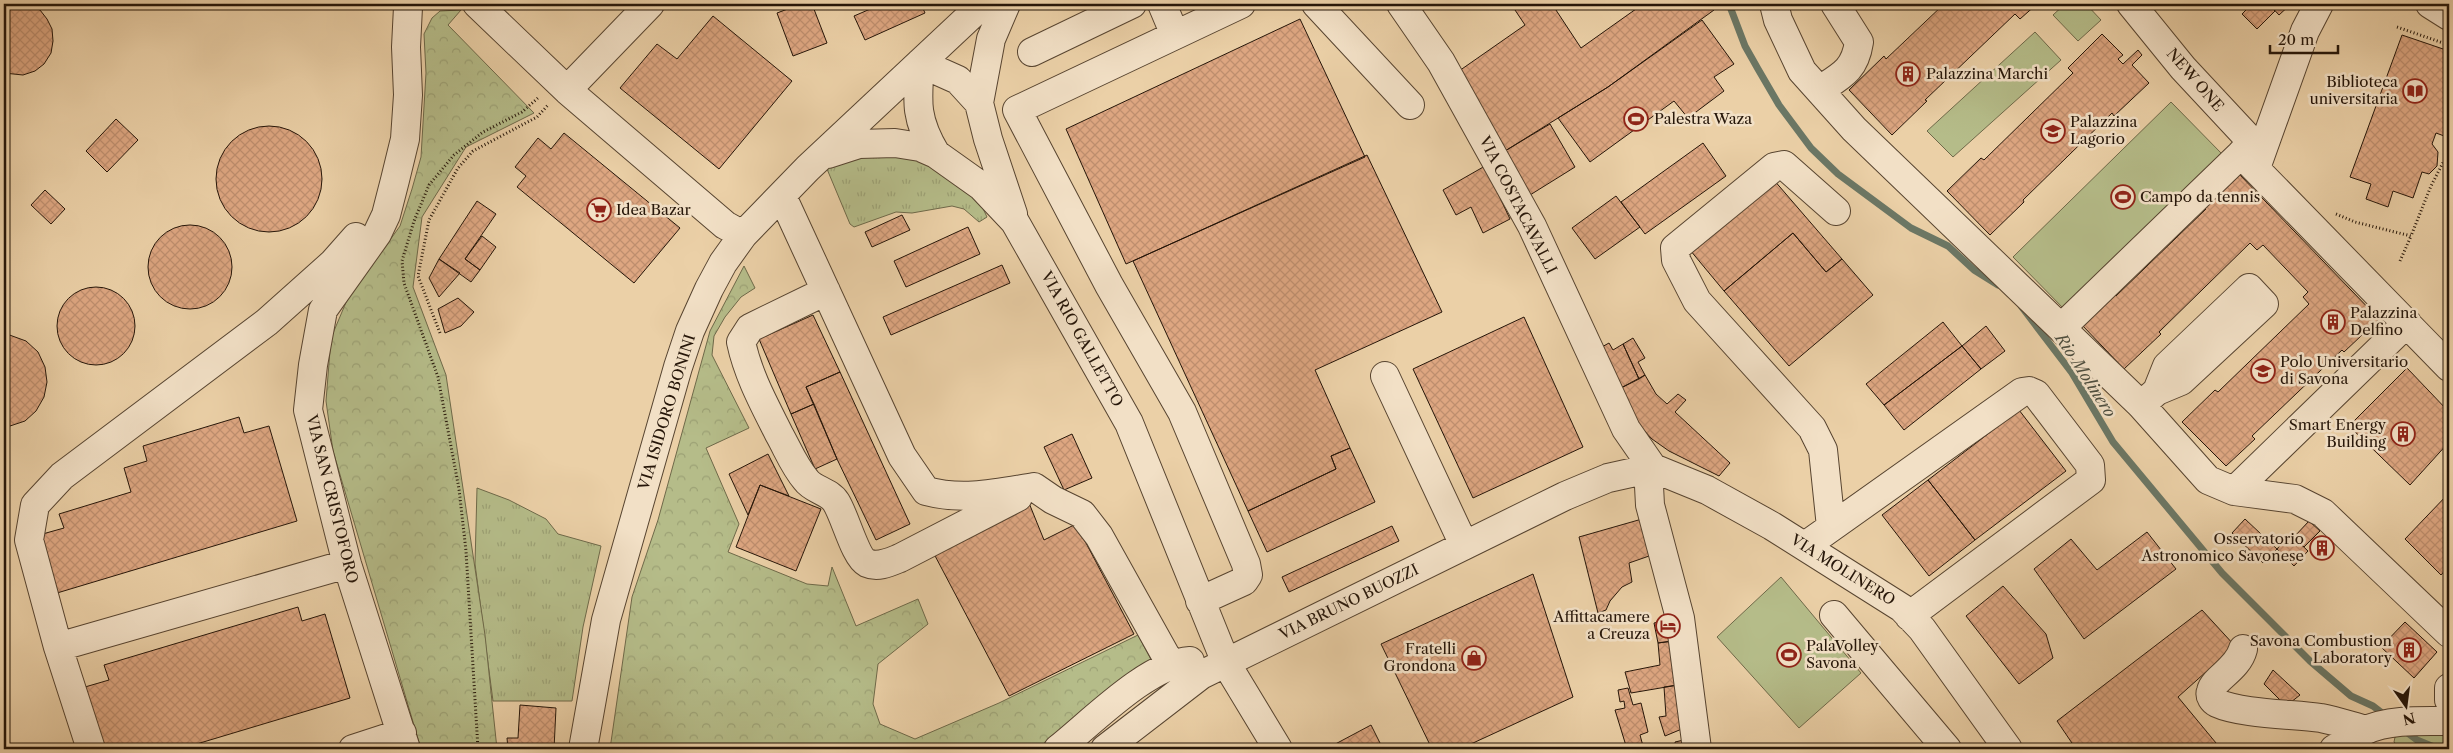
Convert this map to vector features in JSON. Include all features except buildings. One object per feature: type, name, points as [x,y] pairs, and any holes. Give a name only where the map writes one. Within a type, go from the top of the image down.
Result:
[{"type":"street","points":[[477,4],[565,88],[725,225],[743,235]]},
{"type":"street","points":[[565,88],[650,4]]},
{"type":"street","name":"VIA ISIDORO BONINI","points":[[583,749],[606,620],[678,367],[690,331],[709,289],[723,263],[743,235],[808,168],[825,155],[983,4]]},
{"type":"street","points":[[1006,4],[990,38],[979,103],[988,139],[1015,222]]},
{"type":"street","points":[[1032,52],[1132,4]]},
{"type":"street","points":[[1162,4],[1175,35]]},
{"type":"street","points":[[1200,601],[1244,581],[1248,575],[1246,564],[1182,412],[1109,285],[1017,110],[1241,4]]},
{"type":"street","points":[[1316,4],[1410,105]]},
{"type":"street","name":"VIA COSTACAVALLI","points":[[1401,4],[1441,62],[1532,226],[1618,414],[1626,430],[1653,468]]},
{"type":"street","points":[[1821,89],[1841,76],[1856,59],[1859,42],[1835,4]]},
{"type":"street","name":"NEW ONE","points":[[2131,4],[2184,68],[2252,142],[2248,161]]},
{"type":"street","points":[[2061,328],[2248,161],[2319,4]]},
{"type":"street","points":[[2430,4],[2449,16]]},
{"type":"street","name":"VIA SAN CRISTOFORO","points":[[404,741],[347,564],[308,410],[313,365],[324,310],[376,234],[386,215],[396,180],[405,139],[408,104],[406,46],[412,5]]},
{"type":"street","points":[[1779,6],[1802,70],[1821,89],[1854,129],[2061,328],[2149,398],[2208,480],[2234,492],[2295,499],[2323,513],[2449,633]]},
{"type":"street","points":[[936,154],[923,133],[919,119],[917,96],[920,63],[958,80],[979,103]]},
{"type":"street","name":"VIA RIO GALLETTO","points":[[825,155],[859,144],[894,142],[920,146],[936,154],[981,186],[1015,222],[1129,423],[1226,663],[1278,749]]},
{"type":"street","points":[[2248,161],[2449,367]]},
{"type":"street","points":[[1831,527],[1822,450],[1812,428],[1697,301],[1676,260],[1675,248],[1774,167],[1784,165],[1836,211]]},
{"type":"street","points":[[91,749],[58,647],[29,540],[35,505],[62,476],[267,322],[350,244],[396,180]]},
{"type":"street","points":[[782,196],[902,456],[926,491],[947,497],[980,496],[1034,487],[1052,500],[1082,514],[1100,536],[1171,665]]},
{"type":"street","points":[[826,291],[750,328],[741,342],[745,362],[797,469],[808,483],[824,491],[835,500],[846,521],[860,557],[868,563],[881,565],[900,558],[1009,503],[1034,487]]},
{"type":"street","points":[[2234,492],[2407,323]]},
{"type":"street","points":[[1385,376],[1464,545]]},
{"type":"street","points":[[1805,546],[2022,392],[2029,391],[2036,394],[2090,465],[2090,480],[1909,616]]},
{"type":"street","points":[[1653,468],[1649,486],[1650,505],[1680,618],[1697,749]]},
{"type":"street","name":"VIA BRUNO BUOZZI","points":[[1226,663],[1565,496],[1608,478],[1653,468]]},
{"type":"street","name":"VIA MOLINERO","points":[[1653,468],[1707,490],[1805,546],[1902,608],[1922,629],[2008,749]]},
{"type":"street","points":[[58,647],[347,564]]},
{"type":"street","points":[[1834,615],[1947,749]]},
{"type":"street","points":[[2242,649],[2241,656],[2230,672],[2214,685],[2210,691],[2211,697],[2216,703],[2234,708],[2323,719],[2363,738],[2415,722],[2449,722]]},
{"type":"street","points":[[1058,749],[1140,682],[1171,665],[1200,660],[1226,663]]},
{"type":"street","points":[[1104,749],[1201,675],[1226,663]]},
{"type":"street","points":[[2449,688],[2449,700]]},
{"type":"street","points":[[353,749],[404,741]]},
{"type":"path","points":[[2397,27],[2449,45]]},
{"type":"path","points":[[478,749],[467,559],[459,489],[438,377],[404,282],[402,261],[414,222],[429,185],[454,155],[483,132],[522,112],[550,87],[565,88]]},
{"type":"path","points":[[440,333],[418,276],[429,220],[435,207],[458,168],[473,151],[537,117],[565,88]]},
{"type":"path","points":[[2400,260],[2412,236],[2431,186],[2449,151]]},
{"type":"path","points":[[2355,222],[2412,236]]},
{"type":"green space","points":[[2065,4],[2086,4],[2101,20],[2078,41],[2053,15]]},
{"type":"green space","points":[[461,10],[448,25],[534,113],[466,147],[422,217],[413,287],[446,375],[485,635],[497,749],[421,749],[333,451],[326,401],[331,338],[347,300],[400,226],[421,157],[426,73],[424,34],[432,18],[440,11]]},
{"type":"green space","points":[[2035,32],[2061,60],[1953,157],[1927,131]]},
{"type":"green space","points":[[2171,102],[2223,155],[2065,310],[2013,257]]},
{"type":"green space","points":[[910,152],[978,198],[987,217],[979,222],[964,209],[952,206],[912,213],[896,212],[854,227],[850,224],[827,169],[833,164],[853,157]]},
{"type":"green space","points":[[744,266],[755,288],[741,297],[725,317],[714,336],[712,355],[749,428],[706,448],[739,524],[728,552],[807,584],[828,586],[832,567],[856,626],[918,599],[928,624],[878,664],[873,704],[880,724],[915,739],[999,703],[1138,635],[1156,669],[1049,749],[610,749],[632,597],[658,520],[710,331]]},
{"type":"green space","points":[[477,488],[509,500],[546,519],[558,534],[601,546],[583,627],[572,701],[493,701],[475,564]]},
{"type":"green space","name":"PalaVolley Savona","points":[[1781,577],[1861,673],[1799,728],[1717,637]]},
{"type":"green space","points":[[2449,730],[2449,749],[2399,749],[2394,742],[2395,737],[2404,734]]},
{"type":"waterway","name":"Rio Molinero","points":[[1729,4],[1745,46],[1758,69],[1779,105],[1811,148],[1838,174],[1911,228],[1948,246],[1974,270],[1998,285]]},
{"type":"waterway","name":"Rio Molinero","points":[[2021,306],[2072,373],[2113,442],[2222,573],[2310,661],[2351,696],[2373,706],[2386,716]]},
{"type":"waterway","name":"Rio Molinero","points":[[2405,731],[2417,740],[2439,749]]},
{"type":"place","name":"Palazzina Marchi","points":[[1908,74]]},
{"type":"place","name":"Biblioteca universitaria","points":[[2415,91]]},
{"type":"place","name":"Palestra Waza","points":[[1636,119]]},
{"type":"place","name":"Palazzina Lagorio","points":[[2053,131]]},
{"type":"place","name":"Campo da tennis","points":[[2123,197]]},
{"type":"place","name":"Idea Bazar","points":[[599,210]]},
{"type":"place","name":"Palazzina Delfino","points":[[2333,322]]},
{"type":"place","name":"Polo Universitario di Savona","points":[[2263,371]]},
{"type":"place","name":"Smart Energy Building","points":[[2403,434]]},
{"type":"place","name":"Osservatorio Astronomico Savonese","points":[[2322,548]]},
{"type":"place","name":"Affittacamere a Creuza","points":[[1668,626]]},
{"type":"place","name":"Savona Combustion Laboratory","points":[[2409,650]]},
{"type":"place","name":"PalaVolley Savona","points":[[1789,655]]},
{"type":"place","name":"Fratelli Grondona","points":[[1474,658]]}]
